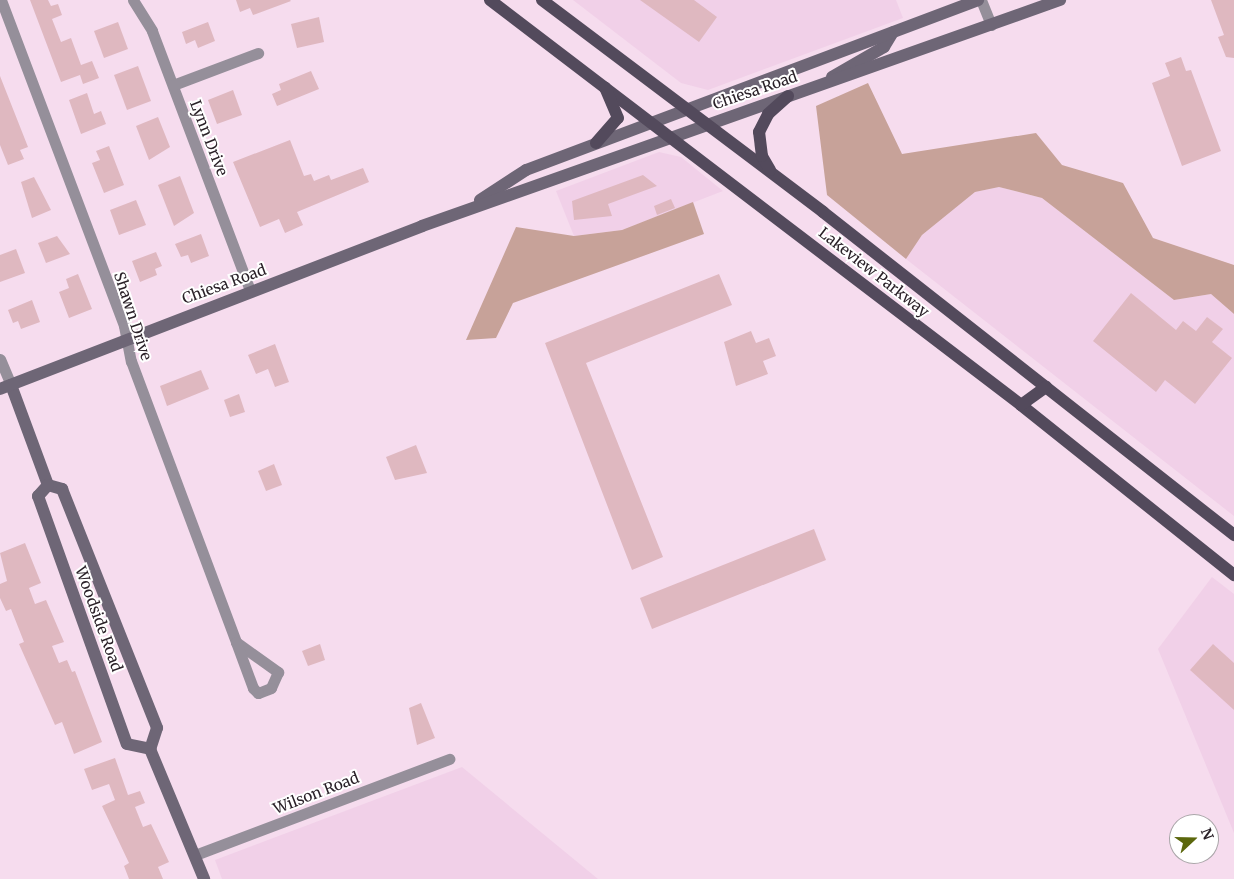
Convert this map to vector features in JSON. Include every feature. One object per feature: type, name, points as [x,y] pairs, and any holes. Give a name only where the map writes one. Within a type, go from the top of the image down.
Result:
[{"type":"main road","name":"Lakeview Parkway","points":[[490,0],[654,122],[1021,405],[1234,575]]},
{"type":"main road","name":"Lakeview Parkway","points":[[542,0],[772,174],[1234,535]]},
{"type":"main road","name":"Chiesa Road","points":[[461,212],[526,170],[979,0]]},
{"type":"main road","name":"Chiesa Road","points":[[5,387],[250,290],[461,212],[671,136],[1060,0]]},
{"type":"main road","points":[[822,84],[884,47],[893,32]]},
{"type":"main road","points":[[596,144],[618,118],[603,84]]},
{"type":"main road","points":[[772,174],[758,139],[768,114],[788,96]]},
{"type":"main road","points":[[5,387],[48,485]]},
{"type":"main road","points":[[1021,405],[1046,387]]},
{"type":"main road","name":"Woodside Road","points":[[48,485],[62,489],[157,728],[150,749],[127,744],[38,496],[48,485]]},
{"type":"main road","points":[[150,749],[204,879]]},
{"type":"street","name":"Shawn Drive","points":[[1,0],[127,338],[131,361],[236,642],[254,688],[258,693],[271,688],[278,672],[236,642]]},
{"type":"street","name":"Lynn Drive","points":[[133,0],[152,32],[250,290]]},
{"type":"street","points":[[979,0],[991,25]]},
{"type":"street","points":[[173,85],[258,53]]},
{"type":"street","points":[[0,359],[5,387]]},
{"type":"street","name":"Wilson Road","points":[[195,855],[449,759]]},
{"type":"shaded area","points":[[573,0],[896,0],[903,18],[708,90],[681,83]]},
{"type":"shaded area","points":[[868,83],[902,154],[1036,133],[1062,165],[1123,183],[1153,238],[1234,265],[1234,314],[1211,294],[1174,300],[1042,198],[999,187],[975,192],[922,235],[906,259],[827,195],[816,106]]},
{"type":"shaded area","points":[[659,152],[681,157],[723,191],[622,230],[574,236],[556,191]]},
{"type":"shaded area","points":[[999,187],[1042,198],[1174,300],[1211,294],[1234,314],[1234,516],[906,259],[922,235],[975,192]]},
{"type":"shaded area","points":[[693,202],[704,234],[513,303],[496,338],[466,340],[516,227],[574,236],[622,230]]},
{"type":"shaded area","points":[[1212,577],[1234,594],[1234,833],[1158,649]]},
{"type":"shaded area","points":[[462,767],[598,879],[222,879],[215,860]]},
{"type":"building","points":[[30,0],[48,0],[51,6],[58,4],[62,15],[52,19],[61,42],[71,38],[81,65],[92,61],[99,78],[83,84],[80,75],[61,82]]},
{"type":"building","points":[[236,0],[291,1],[253,15],[250,8],[240,12]]},
{"type":"building","points":[[640,0],[694,0],[717,17],[699,42]]},
{"type":"building","points":[[1211,0],[1234,0],[1234,58],[1226,57],[1218,37],[1224,35]]},
{"type":"building","points":[[319,17],[324,42],[297,48],[291,24]]},
{"type":"building","points":[[118,22],[128,49],[104,58],[94,31]]},
{"type":"building","points":[[208,22],[215,41],[198,48],[195,40],[186,44],[182,32]]},
{"type":"building","points":[[1181,57],[1186,71],[1191,70],[1221,151],[1182,166],[1152,83],[1170,76],[1165,63]]},
{"type":"building","points":[[138,66],[151,101],[127,110],[114,75]]},
{"type":"building","points":[[311,71],[319,89],[277,106],[272,94],[281,90],[279,84]]},
{"type":"building","points":[[0,76],[28,147],[20,150],[24,159],[8,165],[0,145]]},
{"type":"building","points":[[233,90],[242,115],[217,124],[208,100]]},
{"type":"building","points":[[87,93],[94,114],[101,111],[106,124],[81,134],[69,100]]},
{"type":"building","points":[[158,117],[170,147],[149,160],[136,126]]},
{"type":"building","points":[[290,140],[304,176],[311,174],[314,181],[329,175],[331,180],[363,168],[369,182],[297,212],[303,225],[285,233],[279,219],[260,227],[233,162]]},
{"type":"building","points":[[109,146],[124,185],[104,193],[92,163],[100,160],[96,151]]},
{"type":"building","points":[[643,175],[657,186],[608,204],[612,216],[574,220],[572,201]]},
{"type":"building","points":[[180,176],[194,213],[174,226],[158,185]]},
{"type":"building","points":[[34,177],[51,210],[32,218],[21,182]]},
{"type":"building","points":[[671,199],[675,208],[657,215],[654,206]]},
{"type":"building","points":[[136,200],[146,225],[119,235],[110,210]]},
{"type":"building","points":[[201,234],[209,256],[191,263],[188,255],[181,257],[175,244]]},
{"type":"building","points":[[57,236],[70,254],[46,263],[38,243]]},
{"type":"building","points":[[16,249],[25,273],[0,282],[0,255]]},
{"type":"building","points":[[156,252],[162,266],[155,269],[157,275],[140,282],[132,261]]},
{"type":"building","points":[[78,274],[92,309],[69,318],[59,292],[69,288],[66,279]]},
{"type":"building","points":[[719,274],[732,305],[586,363],[663,557],[632,570],[545,343]]},
{"type":"building","points":[[1131,293],[1176,330],[1183,321],[1196,331],[1207,317],[1223,329],[1212,342],[1232,358],[1195,404],[1165,380],[1156,392],[1093,341]]},
{"type":"building","points":[[32,300],[40,322],[21,329],[18,321],[13,323],[8,310]]},
{"type":"building","points":[[751,331],[756,343],[769,338],[776,356],[763,361],[768,374],[736,386],[724,342]]},
{"type":"building","points":[[275,344],[289,382],[275,387],[268,369],[256,374],[248,355]]},
{"type":"building","points":[[201,370],[209,389],[167,406],[160,386]]},
{"type":"building","points":[[239,394],[245,412],[230,417],[224,400]]},
{"type":"building","points":[[416,445],[427,473],[395,480],[386,457]]},
{"type":"building","points":[[274,464],[282,485],[266,491],[258,471]]},
{"type":"building","points":[[814,529],[826,560],[652,629],[640,598]]},
{"type":"building","points":[[25,543],[41,583],[29,588],[35,604],[46,600],[64,642],[52,646],[59,663],[67,660],[72,672],[75,671],[102,742],[74,754],[62,722],[55,725],[19,644],[24,642],[11,609],[6,611],[0,598],[0,584],[7,581],[0,553]]},
{"type":"building","points":[[320,644],[325,660],[308,666],[302,651]]},
{"type":"building","points":[[1213,644],[1234,663],[1234,710],[1190,670]]},
{"type":"building","points":[[421,703],[435,738],[417,745],[409,708]]},
{"type":"building","points":[[115,758],[128,795],[140,791],[145,803],[135,807],[143,827],[151,824],[169,862],[158,867],[163,879],[129,879],[124,866],[129,863],[102,806],[115,800],[109,784],[92,790],[84,769]]}]
